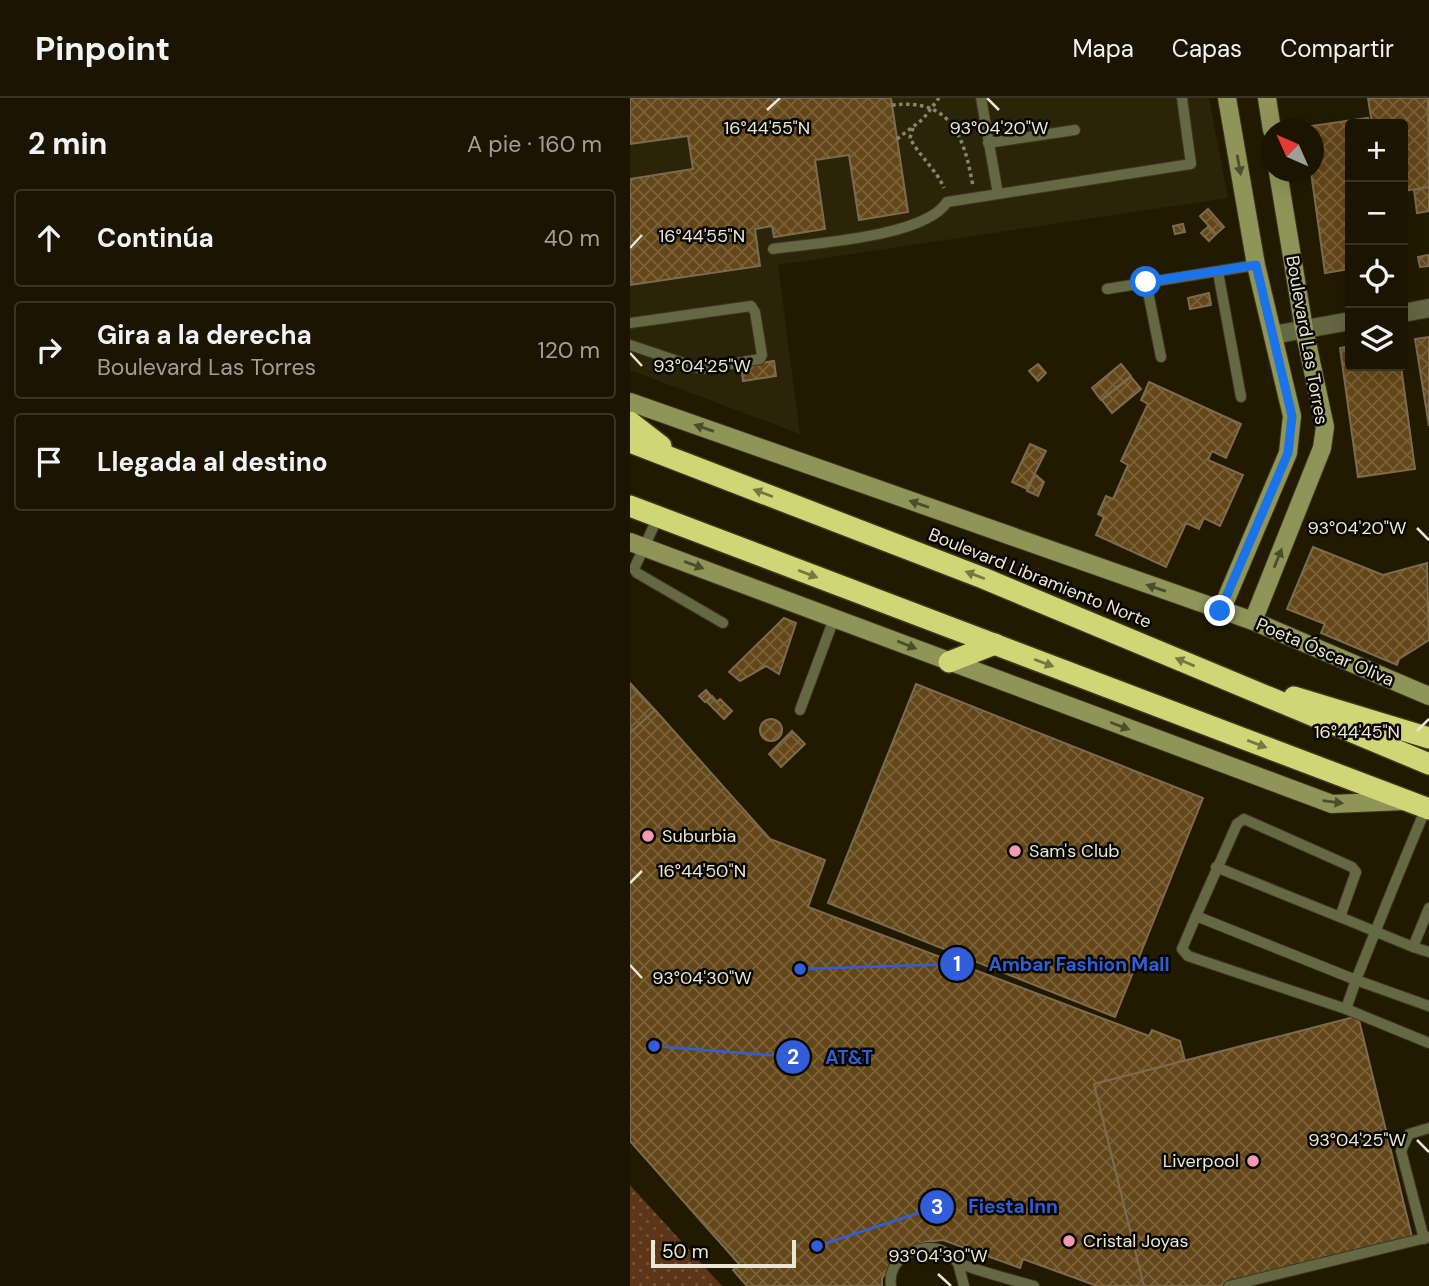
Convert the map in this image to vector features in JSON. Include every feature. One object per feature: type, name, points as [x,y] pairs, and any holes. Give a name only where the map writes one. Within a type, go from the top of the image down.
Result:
[{"type":"highway","points":[[630,422],[680,460]]},
{"type":"highway","name":"Boulevard Libramiento Norte","points":[[630,442],[983,578],[1429,764]]},
{"type":"highway","points":[[630,506],[1420,806]]},
{"type":"highway","points":[[949,662],[995,644]]},
{"type":"highway","points":[[1233,682],[1324,704],[1381,726],[1429,738]]},
{"type":"street","name":"Boulevard Las Torres","points":[[1220,611],[1288,453],[1292,416],[1256,265],[1227,98]]},
{"type":"street","points":[[1267,98],[1270,119]]},
{"type":"street","name":"Boulevard Las Torres","points":[[1253,621],[1322,448],[1325,427],[1304,329],[1280,182]]},
{"type":"street","points":[[1408,312],[1429,308]]},
{"type":"street","points":[[1273,335],[1345,322]]},
{"type":"street","name":"Poeta Óscar Oliva","points":[[630,402],[1253,621],[1429,696]]},
{"type":"street","points":[[637,544],[1332,804],[1420,806]]},
{"type":"lane","points":[[981,98],[998,194]]},
{"type":"lane","points":[[773,249],[911,228],[940,212],[947,202],[1191,164],[1182,98]]},
{"type":"lane","points":[[988,143],[1075,130]]},
{"type":"lane","points":[[1107,289],[1256,265]]},
{"type":"lane","points":[[1218,272],[1241,397]]},
{"type":"lane","points":[[1146,282],[1161,357]]},
{"type":"lane","points":[[630,323],[751,306],[755,312],[762,355],[760,359],[701,369],[630,345]]},
{"type":"lane","points":[[659,517],[637,544],[634,569],[723,623]]},
{"type":"lane","points":[[800,710],[835,616]]},
{"type":"lane","points":[[1346,1009],[1420,806]]},
{"type":"lane","points":[[1339,917],[1356,872],[1352,867],[1244,820],[1237,824],[1216,866],[1182,949],[1188,956],[1346,1009],[1429,1043]]},
{"type":"lane","points":[[1216,866],[1429,952]]},
{"type":"lane","points":[[1413,947],[1429,908]]},
{"type":"lane","points":[[1196,916],[1429,1006]]},
{"type":"lane","points":[[1230,1286],[1427,1238],[1401,1151],[1409,1133],[1429,1128]]},
{"type":"lane","points":[[891,1286],[890,1278],[900,1259],[919,1248],[941,1249],[958,1263],[1034,1286]]},
{"type":"lane","points":[[958,1263],[964,1286]]},
{"type":"path","points":[[897,139],[913,128],[939,98]]},
{"type":"path","points":[[892,105],[912,101],[932,106],[962,134],[975,198]]},
{"type":"path","points":[[913,128],[910,138],[943,186],[947,202]]},
{"type":"shaded area","points":[[630,98],[1209,98],[1228,198],[778,265],[800,434],[630,370]]},
{"type":"shaded area","points":[[630,1185],[722,1286],[630,1286]]},
{"type":"building","points":[[630,98],[891,98],[908,212],[859,220],[849,155],[815,160],[825,229],[774,237],[772,226],[755,229],[760,266],[630,285],[630,179],[693,169],[688,136],[630,144]]},
{"type":"building","points":[[1368,98],[1428,98],[1429,187],[1408,190],[1408,119],[1371,119]]},
{"type":"building","points":[[1345,121],[1345,270],[1325,273],[1312,182],[1324,182],[1324,124]]},
{"type":"building","points":[[1429,187],[1429,211],[1417,213],[1414,190]]},
{"type":"building","points":[[1208,209],[1224,227],[1216,234],[1200,216]]},
{"type":"building","points":[[1183,224],[1185,232],[1175,234],[1173,226]]},
{"type":"building","points":[[1209,226],[1216,234],[1209,241],[1201,233]]},
{"type":"building","points":[[1428,255],[1429,266],[1420,267],[1418,257]]},
{"type":"building","points":[[1209,293],[1211,305],[1190,309],[1188,298]]},
{"type":"building","points":[[1429,337],[1429,426],[1415,339]]},
{"type":"building","points":[[1345,347],[1345,371],[1402,371],[1415,469],[1358,477],[1340,348]]},
{"type":"building","points":[[774,361],[776,376],[743,381],[741,366]]},
{"type":"building","points":[[1038,364],[1046,373],[1038,381],[1029,371]]},
{"type":"building","points":[[1121,364],[1131,376],[1101,400],[1092,388]]},
{"type":"building","points":[[1131,377],[1141,389],[1112,413],[1102,400]]},
{"type":"building","points":[[1149,382],[1241,424],[1226,458],[1212,451],[1208,460],[1243,475],[1220,526],[1204,518],[1199,529],[1186,523],[1166,567],[1096,535],[1104,517],[1098,514],[1106,496],[1113,499],[1128,465],[1121,461],[1148,404],[1141,400]]},
{"type":"building","points":[[1030,444],[1046,451],[1027,489],[1012,482]]},
{"type":"building","points":[[1035,474],[1044,482],[1038,496],[1027,491]]},
{"type":"building","points":[[1313,547],[1383,575],[1427,563],[1429,640],[1399,659],[1397,665],[1321,633],[1325,624],[1287,609]]},
{"type":"building","points":[[784,618],[796,623],[779,674],[766,666],[740,681],[729,672]]},
{"type":"building","points":[[630,683],[655,710],[630,733]]},
{"type":"building","name":"Sam's Club","points":[[916,684],[1203,798],[1115,1017],[828,903]]},
{"type":"building","points":[[706,690],[711,696],[705,702],[699,696]]},
{"type":"building","points":[[712,696],[717,702],[720,699],[732,711],[724,719],[707,702]]},
{"type":"building","points":[[655,710],[770,839],[825,860],[808,907],[1149,1036],[1152,1030],[1180,1041],[1185,1061],[1094,1084],[1144,1286],[1097,1286],[1023,1259],[1020,1268],[943,1240],[924,1242],[904,1252],[882,1278],[882,1286],[747,1286],[733,1270],[740,1265],[630,1141],[630,733]]},
{"type":"building","points":[[771,719],[779,722],[782,730],[779,738],[771,741],[763,738],[760,730],[763,722]]},
{"type":"building","points":[[792,731],[805,744],[781,767],[769,754]]},
{"type":"building","name":"Liverpool","points":[[1358,1016],[1412,1237],[1222,1286],[1144,1286],[1094,1084]]},
{"type":"place","name":"Suburbia","points":[[648,836]]},
{"type":"place","name":"Sam's Club","points":[[1015,851]]},
{"type":"place","name":"Ambar Fashion Mall","points":[[800,969]]},
{"type":"place","name":"AT&T","points":[[654,1046]]},
{"type":"place","name":"Liverpool","points":[[1253,1161]]},
{"type":"place","name":"Cristal Joyas","points":[[1069,1241]]},
{"type":"place","name":"Fiesta Inn","points":[[817,1246]]},
{"type":"route","points":[[1146,282],[1256,265],[1292,416],[1288,453],[1220,611]]}]
